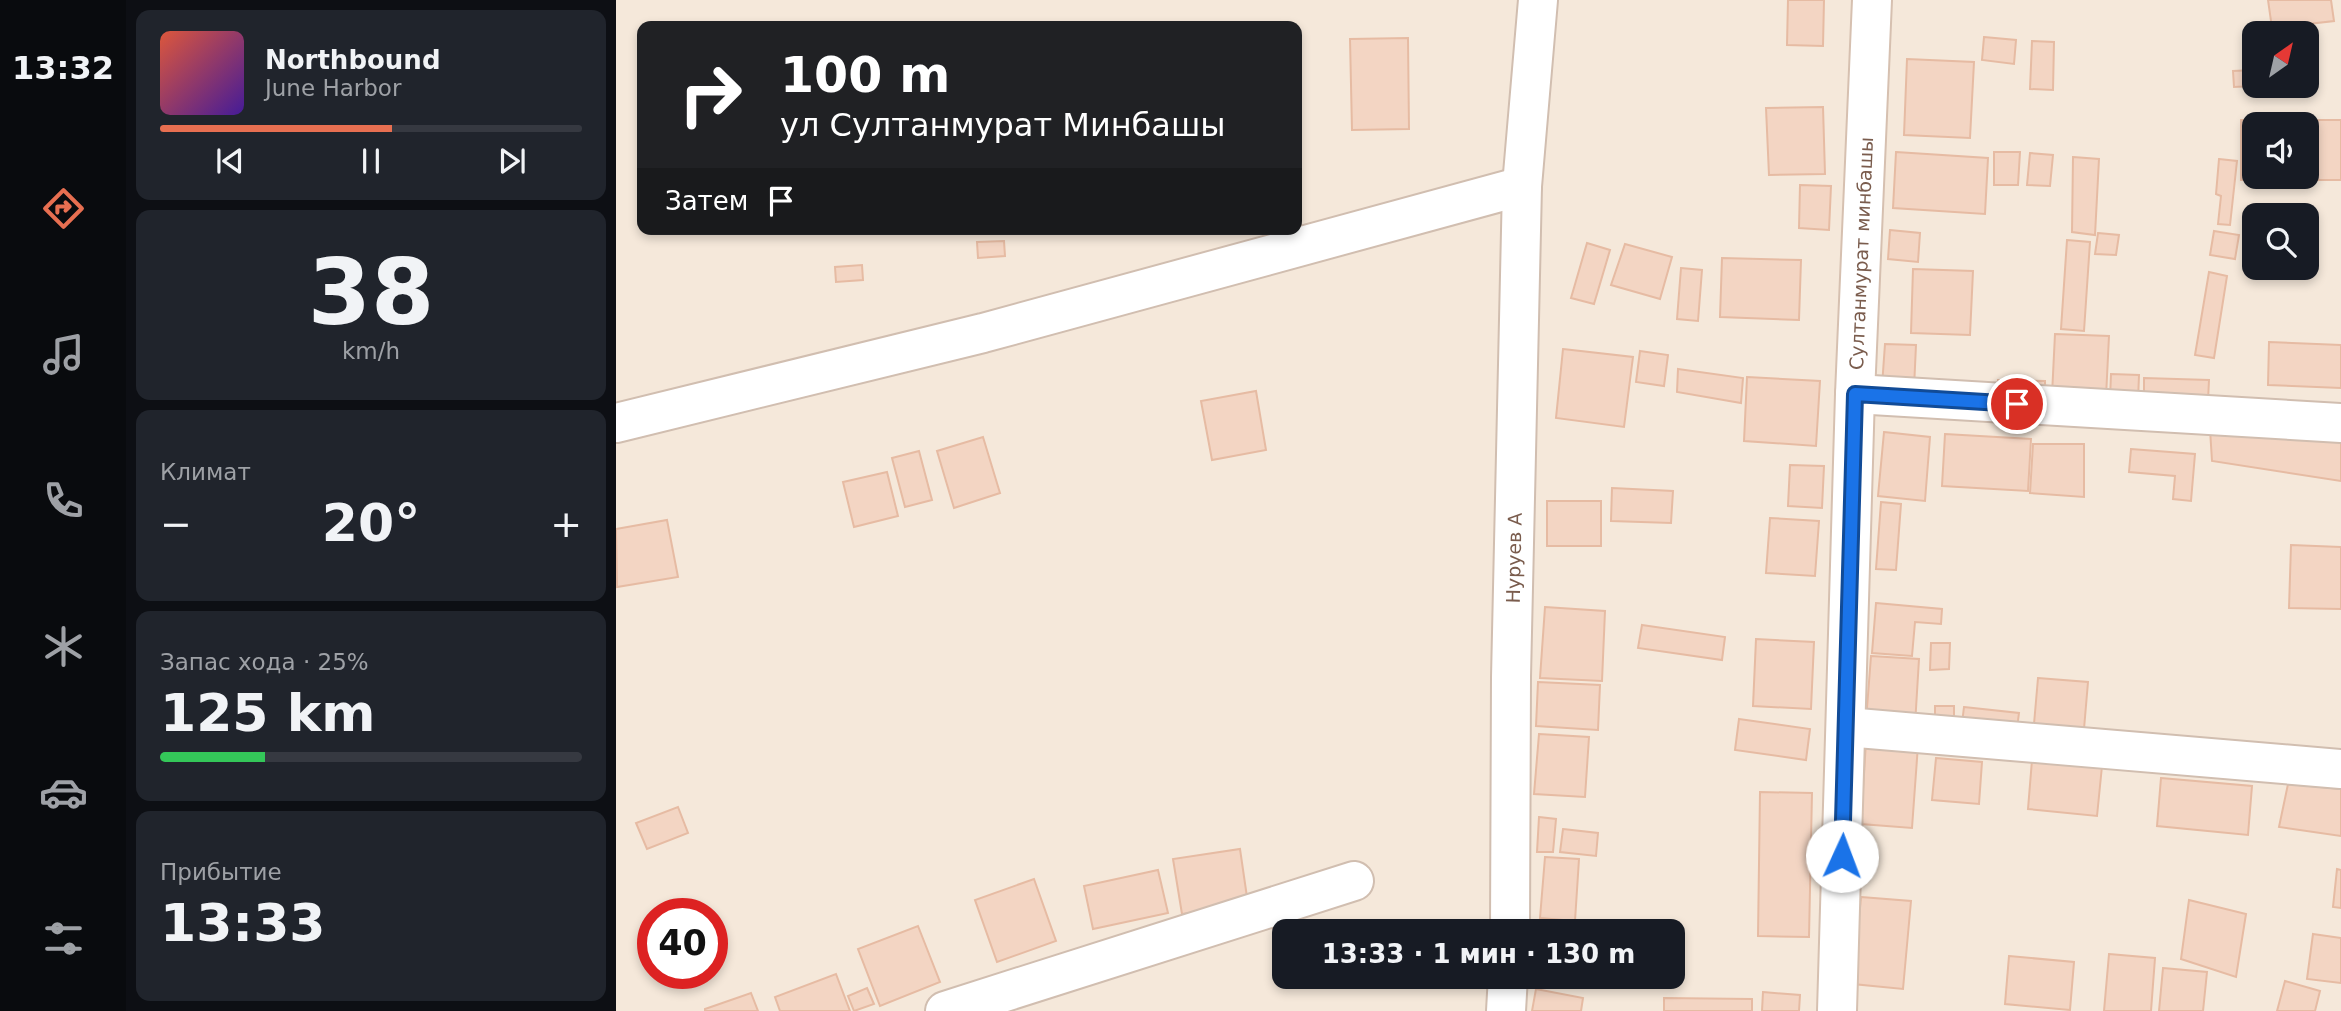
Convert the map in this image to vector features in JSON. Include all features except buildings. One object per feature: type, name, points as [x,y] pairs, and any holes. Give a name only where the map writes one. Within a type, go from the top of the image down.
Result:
[{"type":"street","name":"Нуруев А","points":[[1510,919],[1511,664],[1522,186],[1538,0]]},
{"type":"street","name":"Султанмурат минбашы","points":[[1838,1011],[1855,394],[1872,0]]},
{"type":"street","points":[[616,423],[983,333],[1522,186]]},
{"type":"street","points":[[1855,394],[2341,424]]},
{"type":"street","points":[[1846,727],[2341,769]]},
{"type":"street","points":[[944,1011],[1354,881]]},
{"type":"street","points":[[1506,1011],[1507,989]]},
{"type":"shaded area","points":[[616,0],[2341,0],[2341,1011],[616,1011]]},
{"type":"route","points":[[1842,856],[1855,394],[2017,404]]}]
